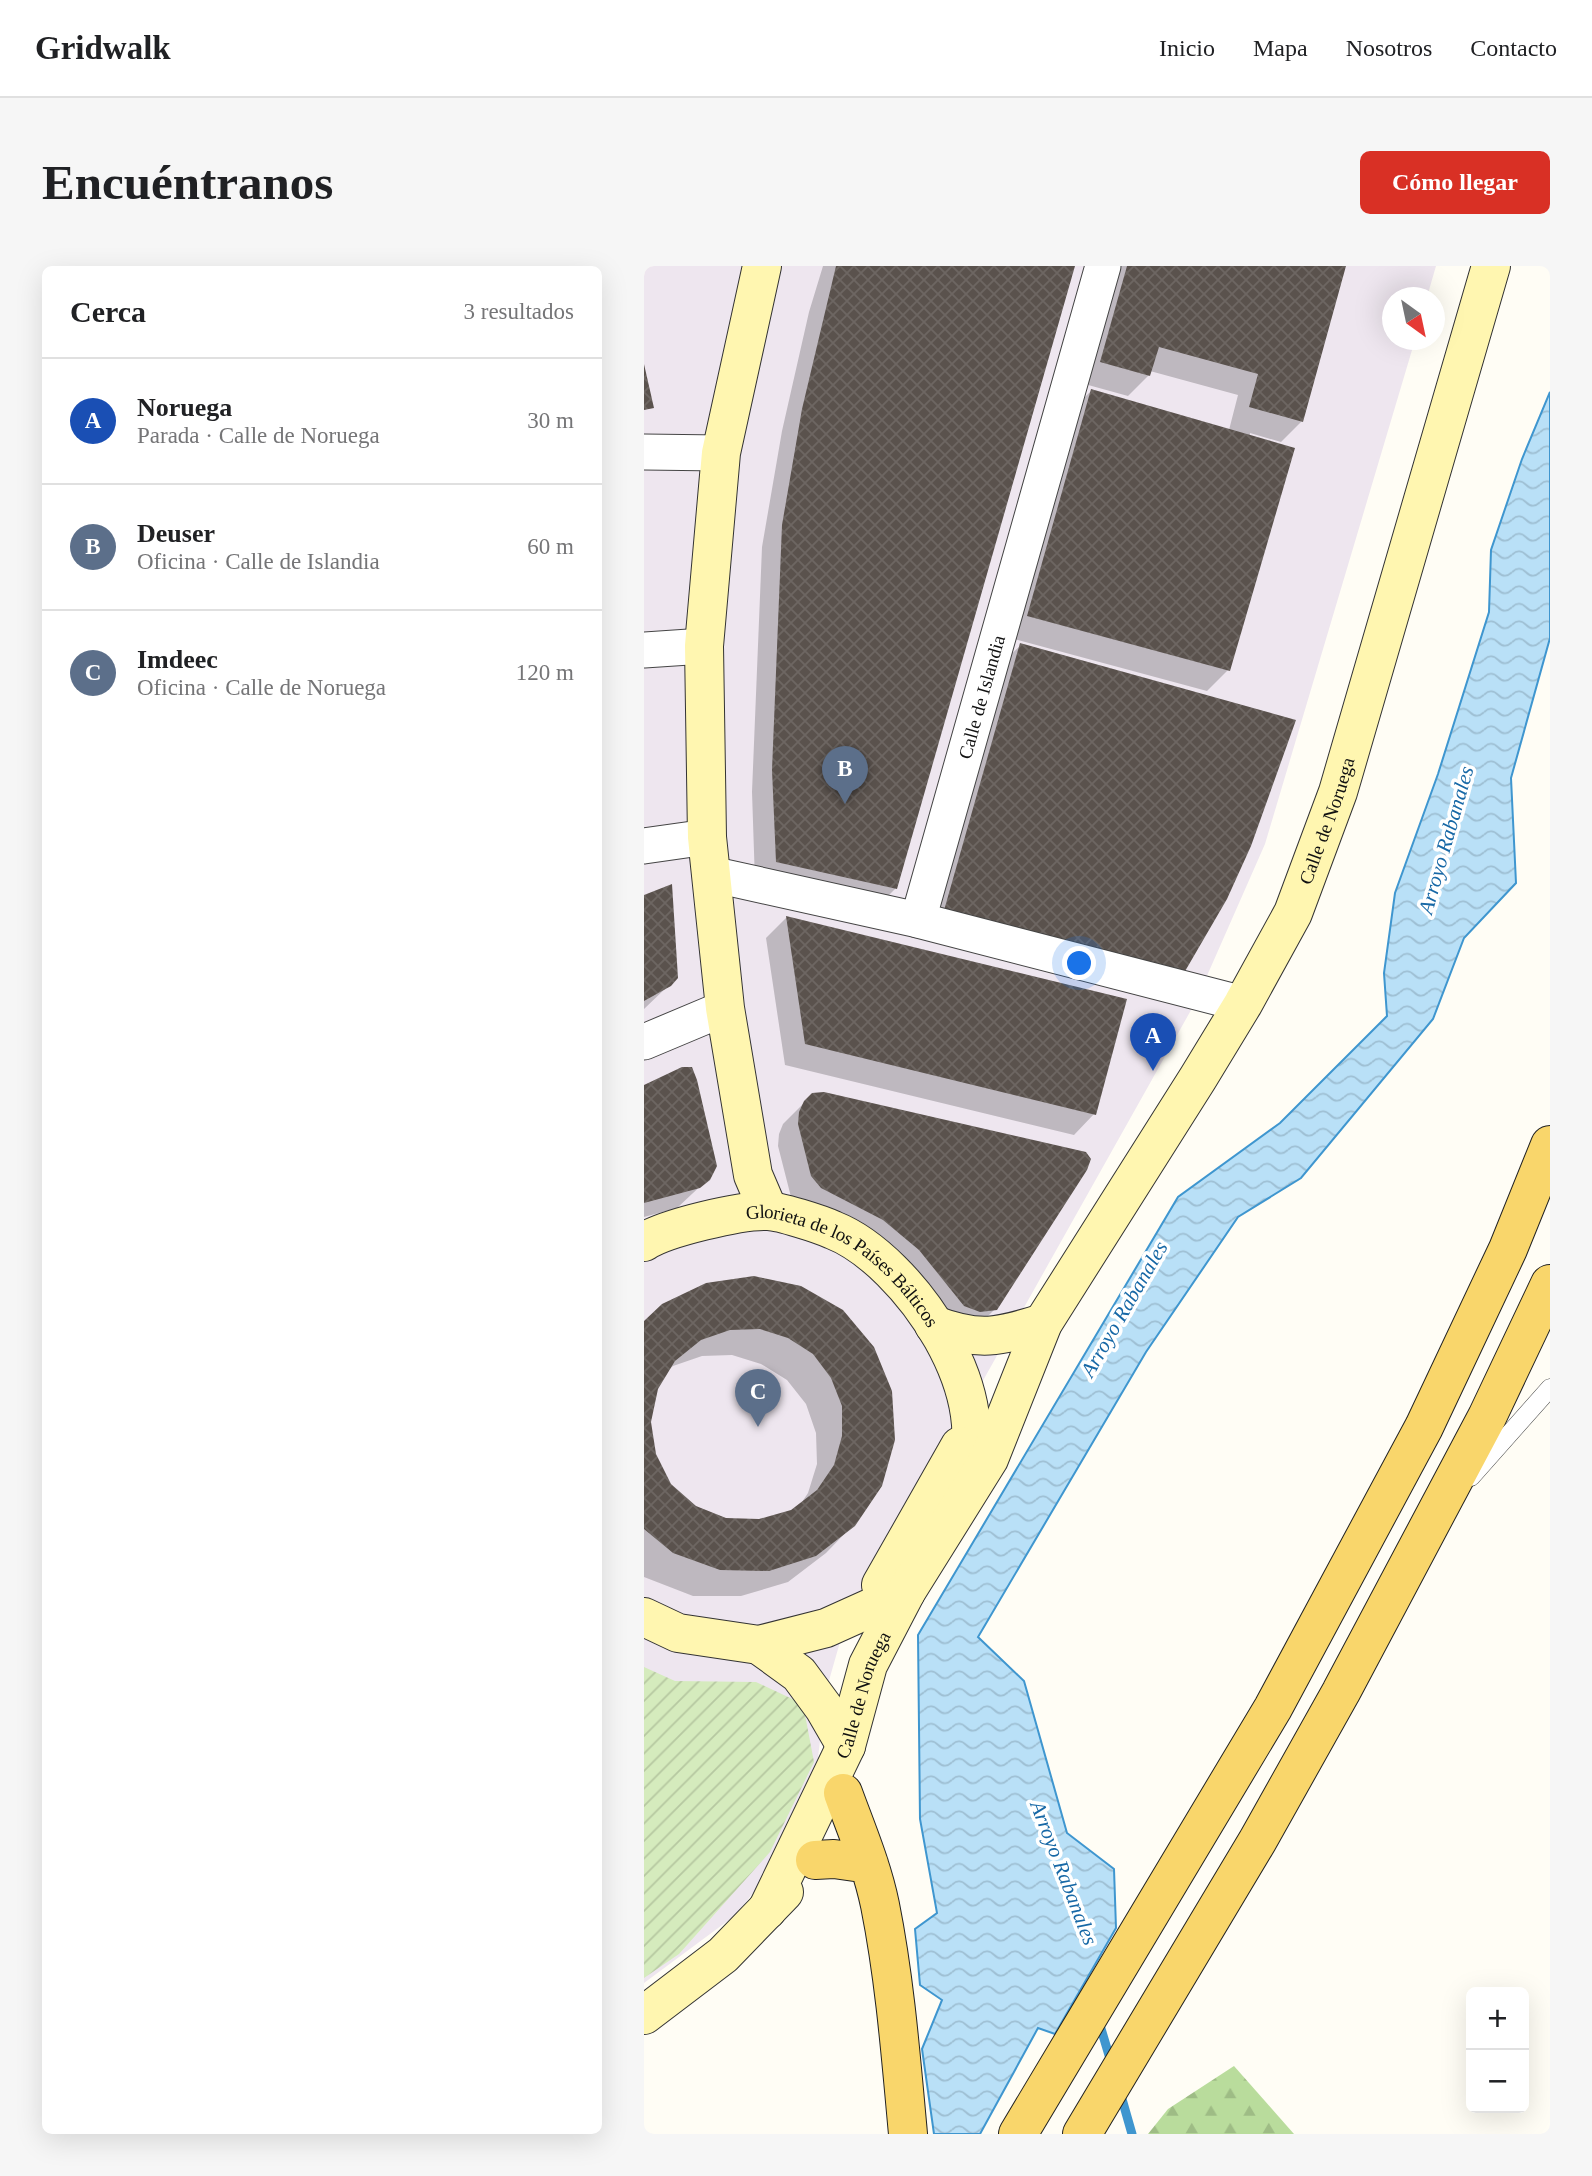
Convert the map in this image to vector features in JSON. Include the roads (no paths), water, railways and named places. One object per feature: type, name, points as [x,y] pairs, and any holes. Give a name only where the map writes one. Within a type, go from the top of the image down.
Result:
[{"type":"main road","points":[[1028,2119],[1273,1708],[1424,1427],[1508,1249],[1550,1145]]},
{"type":"main road","points":[[1082,2134],[1265,1829],[1341,1692],[1487,1417],[1550,1284]]},
{"type":"main road","points":[[843,1793],[869,1864],[880,1904],[899,2041],[908,2134]]},
{"type":"main road","points":[[815,1860],[834,1858],[869,1864]]},
{"type":"street","points":[[762,266],[721,453],[704,646],[706,837],[725,1008],[753,1175],[768,1210]]},
{"type":"street","name":"Calle de Islandia","points":[[918,920],[1103,266]]},
{"type":"street","name":"Calle de Noruega","points":[[846,1746],[869,1665],[906,1592],[989,1460],[1043,1323],[1243,1004],[1293,913],[1338,792],[1491,266]]},
{"type":"street","points":[[644,453],[721,453]]},
{"type":"street","points":[[644,650],[704,646]]},
{"type":"street","points":[[644,846],[706,837]]},
{"type":"street","points":[[710,874],[918,920],[1243,1004]]},
{"type":"street","points":[[644,1042],[725,1008]]},
{"type":"street","name":"Glorieta de los Países Bálticos","points":[[644,1242],[710,1219],[768,1210],[835,1230],[875,1255],[909,1291],[934,1325],[954,1361],[972,1426]]},
{"type":"street","points":[[934,1325],[956,1333],[1001,1336],[1043,1323]]},
{"type":"street","name":"Calle de Noruega","points":[[846,1746],[841,1706],[845,1670],[868,1608],[1015,1349],[1043,1323]]},
{"type":"street","name":"Calle de Noruega","points":[[906,1592],[916,1555],[968,1468],[972,1426]]},
{"type":"street","name":"Calle de Noruega","points":[[868,1608],[906,1592]]},
{"type":"street","points":[[644,1617],[678,1633],[758,1645],[826,1628],[868,1608]]},
{"type":"street","points":[[644,2015],[723,1955],[815,1860],[834,1821],[843,1793],[846,1746],[824,1708],[799,1674],[758,1645]]},
{"type":"street","points":[[767,1910],[846,1746]]},
{"type":"lane","points":[[1429,1524],[1550,1388]]},
{"type":"water","points":[[1550,392],[1550,638],[1511,778],[1516,883],[1464,938],[1433,1019],[1301,1178],[1238,1217],[1146,1352],[978,1637],[1024,1681],[1067,1833],[1114,1869],[1116,1928],[1055,2034],[1038,2028],[980,2134],[934,2134],[922,2049],[942,2000],[920,1985],[915,1929],[937,1913],[920,1819],[918,1635],[1178,1197],[1280,1123],[1387,1016],[1384,973],[1395,893],[1438,774],[1489,612],[1491,550],[1522,459]]},
{"type":"waterway","name":"Arroyo Rabanales","points":[[1099,2022],[1111,2062]]},
{"type":"waterway","name":"Arroyo Rabanales","points":[[1120,2092],[1132,2134]]},
{"type":"place","name":"Deuser","points":[[845,804]]},
{"type":"place","name":"Noruega","points":[[1153,1071]]},
{"type":"place","name":"Imdeec","points":[[758,1427]]}]
